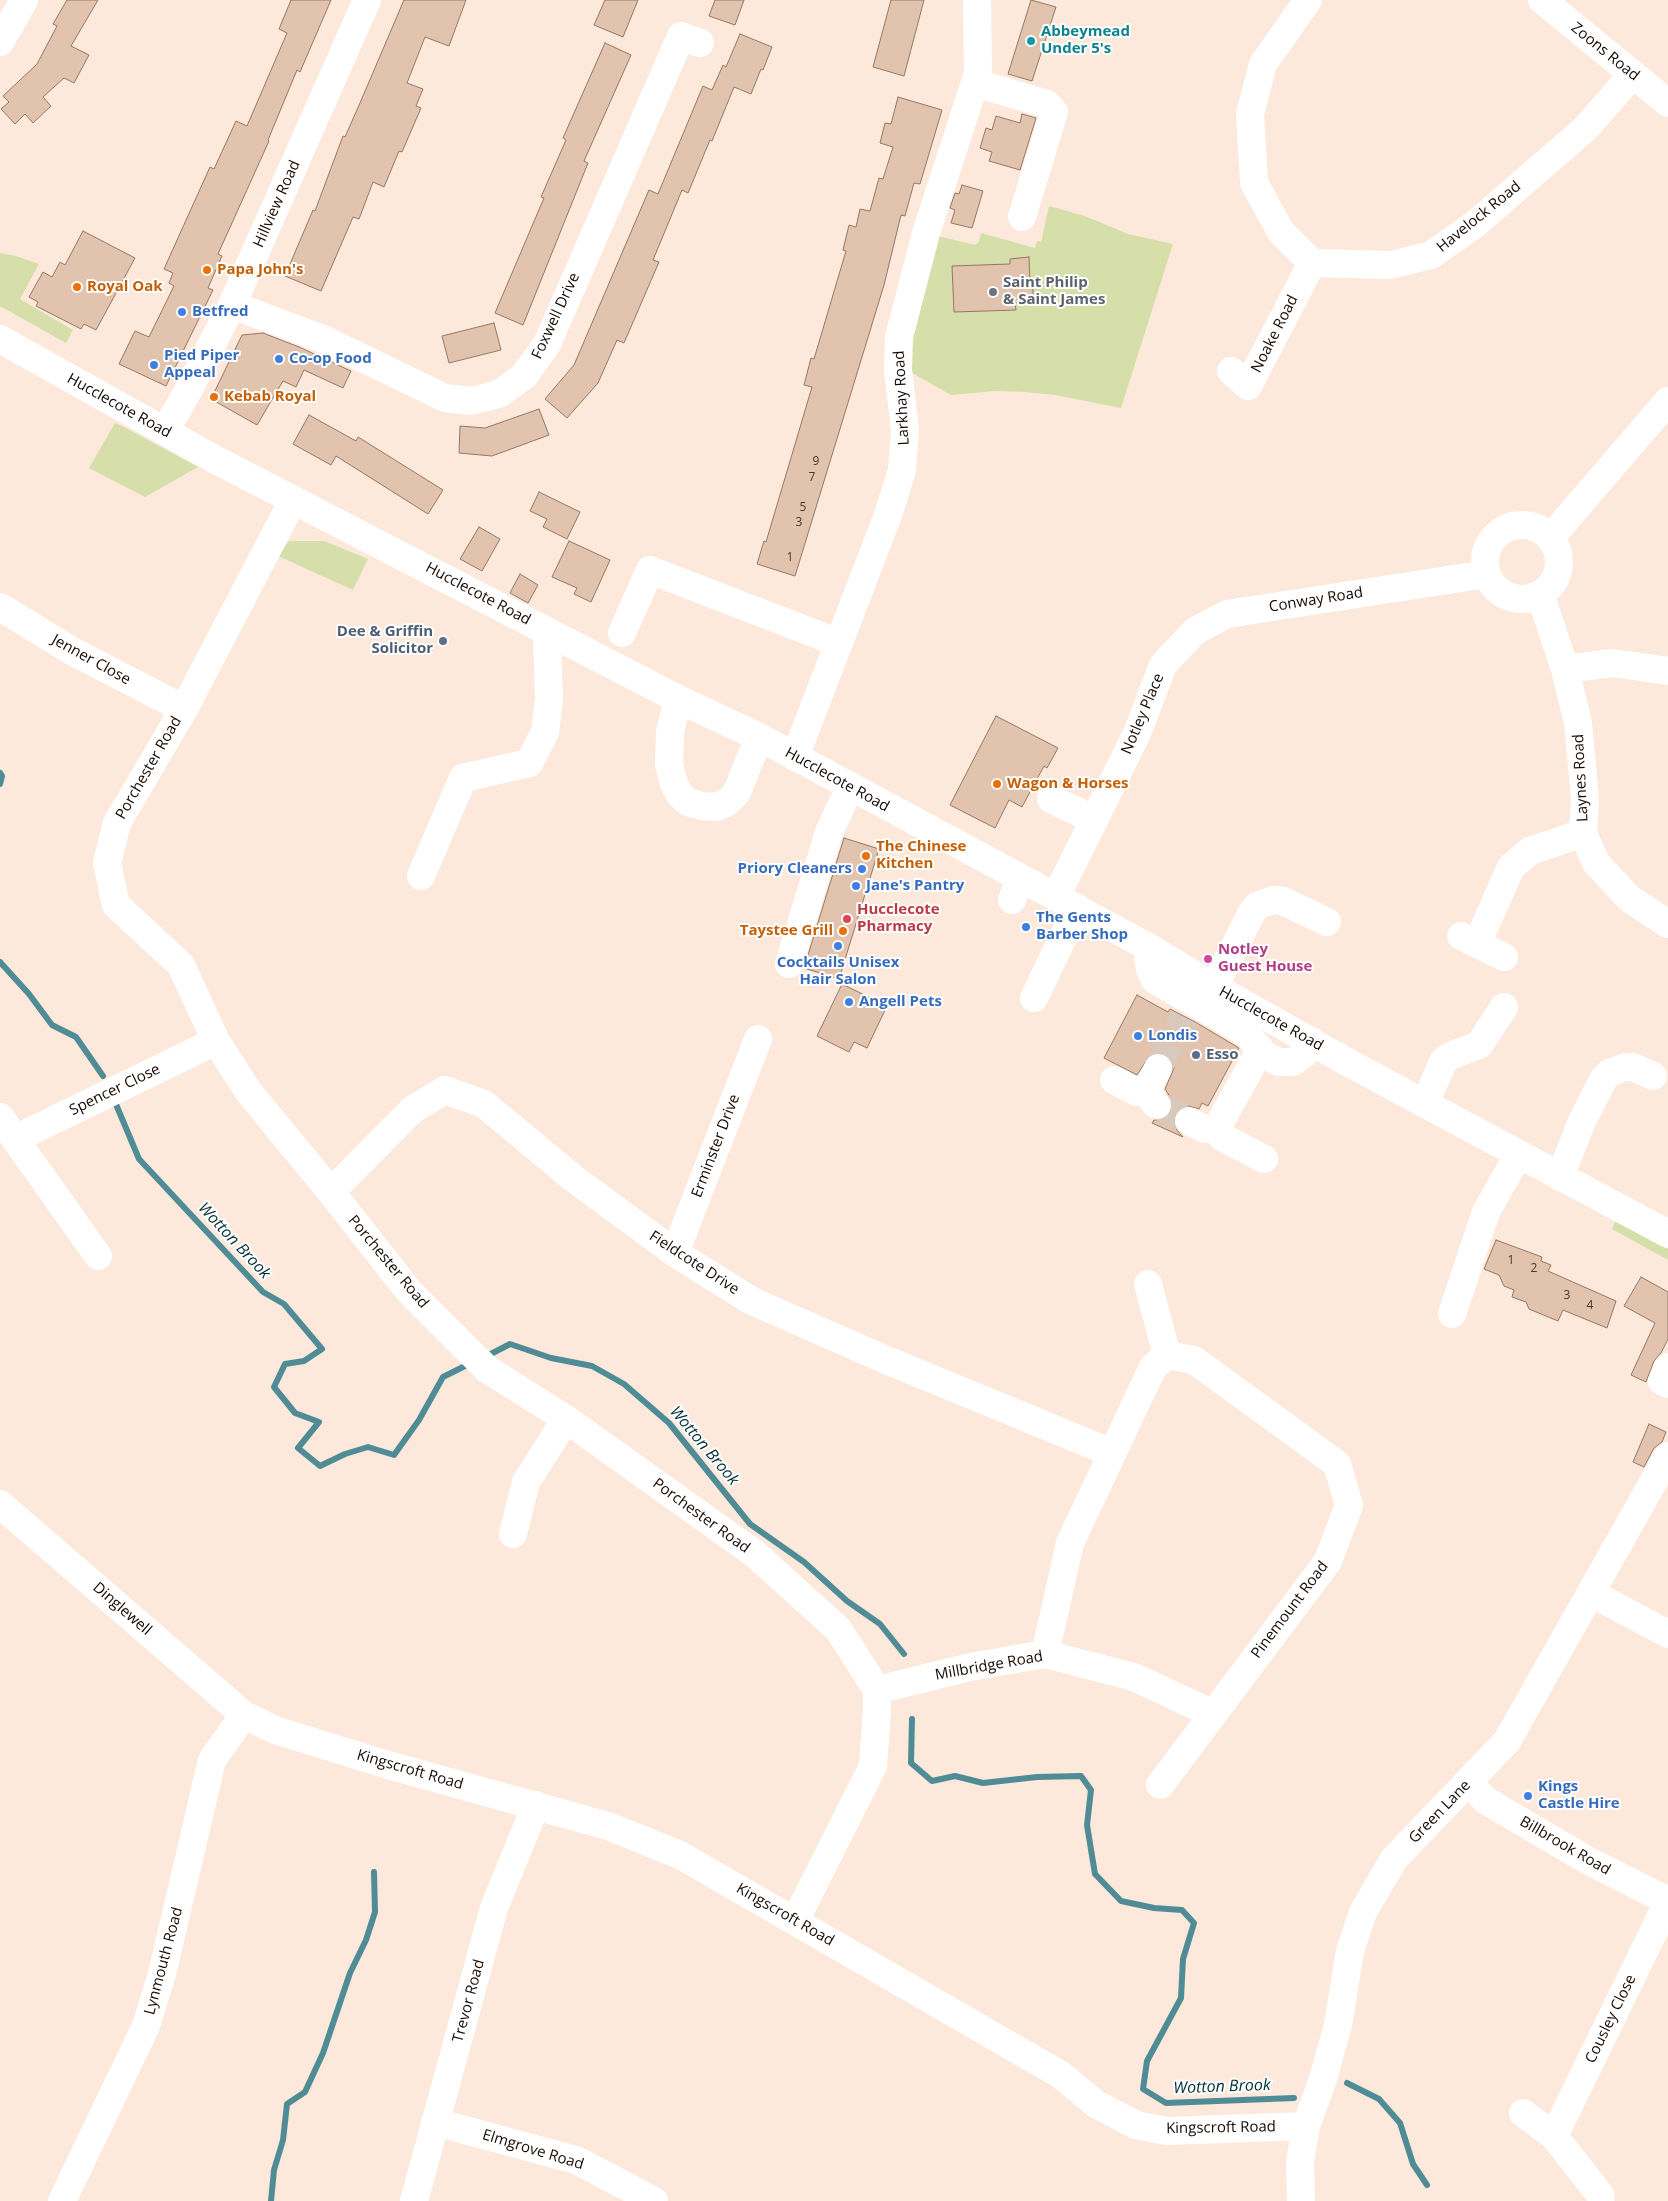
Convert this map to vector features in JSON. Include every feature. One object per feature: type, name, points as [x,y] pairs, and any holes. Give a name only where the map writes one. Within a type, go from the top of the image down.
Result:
[{"type":"street","points":[[0,42],[24,0]]},
{"type":"street","name":"Hillview Road","points":[[164,430],[198,374],[232,305],[367,0]]},
{"type":"street","name":"Larkhay Road","points":[[795,757],[897,491],[902,470],[905,430],[898,370],[897,352],[899,337],[926,233],[978,73],[977,0]]},
{"type":"street","points":[[1308,0],[1263,64],[1250,114],[1254,183],[1281,232],[1312,262]]},
{"type":"street","name":"Zoons Road","points":[[1542,0],[1668,103]]},
{"type":"street","name":"Foxwell Drive","points":[[232,305],[305,331],[445,398],[458,401],[485,399],[510,388],[536,362],[547,344],[682,36]]},
{"type":"street","name":"Havelock Road","points":[[1312,262],[1390,265],[1431,255],[1474,225],[1586,128],[1632,75]]},
{"type":"street","points":[[975,83],[1047,104],[1054,112],[1022,217]]},
{"type":"street","name":"Noake Road","points":[[1249,385],[1312,262]]},
{"type":"street","name":"Hucclecote Road","points":[[0,339],[293,500],[678,699],[759,737],[922,826],[1016,889],[1066,902],[1150,948],[1214,987],[1425,1104],[1668,1234]]},
{"type":"street","points":[[1551,537],[1668,402]]},
{"type":"street","name":"Porchester Road","points":[[293,500],[184,709],[117,824],[107,863],[116,905],[181,965],[216,1041],[248,1091],[408,1290],[478,1360],[566,1419],[755,1554],[838,1629],[877,1690]]},
{"type":"street","points":[[1528,525],[1538,528],[1551,537],[1559,554],[1559,566],[1552,585],[1540,594],[1522,599],[1509,596],[1497,590],[1487,574],[1486,556],[1488,548],[1496,536],[1509,527],[1528,525]]},
{"type":"street","points":[[622,633],[650,570],[839,642]]},
{"type":"street","name":"Conway Road","points":[[1163,665],[1194,631],[1227,614],[1487,574]]},
{"type":"street","points":[[1540,594],[1565,669],[1612,663],[1668,671]]},
{"type":"street","name":"Jenner Close","points":[[0,607],[72,651],[184,709]]},
{"type":"street","points":[[421,876],[463,778],[529,763],[541,740],[545,732],[549,700],[547,631]]},
{"type":"street","name":"Notley Place","points":[[1034,998],[1093,819],[1137,733],[1163,665]]},
{"type":"street","name":"Laynes Road","points":[[1565,669],[1578,723],[1584,800],[1583,833],[1596,863],[1630,899],[1668,924]]},
{"type":"street","points":[[678,699],[670,732],[669,765],[677,790],[688,802],[716,807],[728,802],[736,792],[759,737]]},
{"type":"street","points":[[789,964],[829,832],[850,787]]},
{"type":"street","points":[[1051,799],[1093,819]]},
{"type":"street","points":[[922,826],[927,855]]},
{"type":"street","name":"Laynes Road","points":[[1504,957],[1469,940],[1511,867],[1530,852],[1583,833]]},
{"type":"street","points":[[1214,987],[1252,912],[1258,905],[1274,900],[1283,902],[1327,922]]},
{"type":"street","points":[[1150,948],[1148,958],[1155,980],[1183,1007],[1246,1033],[1266,1056],[1279,1062],[1293,1062],[1304,1054],[1312,1041]]},
{"type":"street","points":[[1425,1104],[1443,1062],[1450,1056],[1479,1045],[1504,1007]]},
{"type":"street","name":"Erminster Drive","points":[[675,1253],[758,1039]]},
{"type":"street","name":"Spencer Close","points":[[98,1256],[7,1128],[216,1041]]},
{"type":"street","points":[[1264,1159],[1201,1124],[1221,1122],[1252,1063],[1258,1057],[1266,1056]]},
{"type":"street","points":[[1560,1177],[1582,1122],[1604,1078],[1609,1072],[1625,1067],[1633,1067],[1653,1076]]},
{"type":"street","points":[[1114,1080],[1137,1092],[1155,1088]]},
{"type":"street","name":"Fieldcote Drive","points":[[331,1192],[412,1110],[445,1090],[484,1104],[573,1178],[675,1253],[752,1301],[884,1359],[1112,1453]]},
{"type":"street","points":[[1452,1314],[1486,1212],[1518,1155]]},
{"type":"street","points":[[1045,1654],[1070,1543],[1153,1367],[1167,1355],[1148,1284]]},
{"type":"street","name":"Pinemount Road","points":[[1160,1785],[1328,1560],[1349,1505],[1338,1464],[1194,1360],[1167,1355]]},
{"type":"street","points":[[1668,1366],[1662,1382],[1668,1384]]},
{"type":"street","points":[[513,1534],[526,1482],[566,1419]]},
{"type":"street","name":"Green Lane","points":[[1301,2201],[1300,2161],[1306,2126],[1323,2079],[1338,2025],[1350,1951],[1363,1912],[1394,1859],[1507,1741],[1668,1456]]},
{"type":"street","name":"Dinglewell","points":[[0,1504],[244,1715]]},
{"type":"street","points":[[1591,1593],[1668,1634]]},
{"type":"street","name":"Millbridge Road","points":[[877,1690],[970,1667],[1045,1654],[1134,1677],[1213,1714]]},
{"type":"street","points":[[795,1921],[872,1766],[878,1710],[877,1690]]},
{"type":"street","name":"Kingscroft Road","points":[[244,1715],[275,1730],[388,1765],[536,1804],[608,1826],[680,1855],[1061,2075],[1096,2104],[1136,2125],[1166,2132],[1306,2126]]},
{"type":"street","name":"Lynmouth Road","points":[[62,2201],[146,2026],[162,1974],[212,1760],[244,1715]]},
{"type":"street","name":"Billbrook Road","points":[[1469,1782],[1485,1800],[1587,1860],[1668,1901]]},
{"type":"street","name":"Trevor Road","points":[[414,2201],[494,1908],[536,1804]]},
{"type":"street","name":"Cousley Close","points":[[1554,2136],[1668,1901]]},
{"type":"street","points":[[1523,2113],[1554,2136],[1601,2196]]},
{"type":"street","name":"Elmgrove Road","points":[[435,2122],[576,2160],[654,2201]]},
{"type":"green space","points":[[1049,206],[1085,216],[1128,234],[1173,244],[1121,408],[1055,395],[1026,392],[996,391],[951,395],[912,373],[906,359],[938,236],[975,245],[979,242],[981,233],[1035,248],[1037,241],[1041,242]]},
{"type":"green space","points":[[0,253],[39,264],[20,299],[73,330],[66,343],[0,306]]},
{"type":"green space","points":[[115,423],[198,467],[145,497],[89,468]]},
{"type":"green space","points":[[289,541],[324,541],[368,559],[353,590],[278,556]]},
{"type":"green space","points":[[1616,1220],[1668,1249],[1668,1260],[1612,1229]]},
{"type":"building","points":[[67,0],[98,0],[71,46],[89,55],[74,83],[64,78],[43,97],[51,106],[33,123],[25,114],[15,124],[1,109],[9,102],[3,96],[37,64],[57,26],[53,24]]},
{"type":"building","points":[[291,0],[331,0],[300,72],[297,70],[269,141],[218,254],[222,256],[208,288],[213,290],[166,386],[119,364],[135,331],[149,337],[174,286],[169,283],[173,273],[164,269],[210,167],[214,169],[236,121],[247,126],[287,33],[279,29]]},
{"type":"building","points":[[404,0],[466,0],[449,46],[425,37],[407,83],[423,89],[416,106],[421,108],[402,152],[399,151],[384,187],[373,182],[359,219],[353,217],[321,291],[285,276],[313,210],[315,211],[343,136],[345,137]]},
{"type":"building","points":[[605,0],[638,0],[623,37],[594,25]]},
{"type":"building","points":[[715,0],[744,0],[735,25],[709,16]]},
{"type":"building","points":[[891,0],[924,0],[904,76],[873,67]]},
{"type":"building","name":"Abbeymead Under 5's","points":[[1031,0],[1056,7],[1032,81],[1008,74]]},
{"type":"building","points":[[740,34],[772,47],[763,70],[761,69],[751,94],[734,87],[688,193],[682,190],[653,260],[659,262],[624,343],[617,340],[598,383],[567,418],[545,399],[574,365],[649,190],[658,194],[703,86],[712,90],[723,65],[726,67]]},
{"type":"building","points":[[605,43],[631,55],[584,161],[588,163],[523,325],[495,313],[544,198],[541,197],[566,140],[563,138]]},
{"type":"building","points":[[898,97],[942,110],[920,184],[914,183],[905,216],[901,215],[884,285],[795,576],[757,564],[764,541],[766,542],[812,387],[804,385],[811,358],[814,359],[846,251],[843,250],[849,225],[856,227],[860,209],[870,211],[879,178],[883,179],[893,147],[880,143],[885,123],[891,124]]},
{"type":"building","points":[[1022,114],[1036,118],[1020,170],[989,161],[992,152],[980,148],[986,128],[992,130],[996,116],[1020,123]]},
{"type":"building","points":[[962,185],[983,191],[972,228],[951,223],[955,210],[950,208],[955,193],[959,194]]},
{"type":"building","name":"Royal Oak","points":[[83,231],[135,258],[96,330],[84,324],[81,329],[36,306],[38,302],[29,297],[43,272],[52,277],[60,262],[65,265]]},
{"type":"building","name":"Saint Philip & Saint James","points":[[1029,257],[1030,283],[1033,283],[1033,302],[1015,303],[1016,310],[954,312],[952,266],[1010,264],[1010,259]]},
{"type":"building","points":[[494,323],[501,350],[449,363],[442,336]]},
{"type":"building","name":"Co-op Food","points":[[263,333],[351,371],[343,388],[304,370],[296,387],[283,381],[257,425],[211,399],[242,335]]},
{"type":"building","points":[[539,409],[549,435],[492,456],[459,453],[460,426],[485,428]]},
{"type":"building","points":[[309,415],[356,441],[358,437],[443,490],[428,514],[336,456],[331,465],[293,444]]},
{"type":"building","points":[[539,492],[580,512],[567,539],[543,527],[547,519],[530,511]]},
{"type":"building","points":[[479,527],[500,539],[482,571],[460,559]]},
{"type":"building","points":[[569,541],[610,560],[591,602],[574,594],[577,588],[552,577]]},
{"type":"building","points":[[520,574],[538,585],[528,603],[510,593]]},
{"type":"building","name":"Wagon & Horses","points":[[996,716],[1058,748],[1047,768],[1044,766],[1022,807],[1009,800],[995,828],[950,805]]},
{"type":"building","points":[[844,838],[879,849],[839,979],[804,968]]},
{"type":"building","points":[[842,984],[887,1006],[867,1048],[854,1042],[849,1052],[817,1036]]},
{"type":"building","points":[[1137,995],[1168,1012],[1170,1009],[1197,1023],[1239,1048],[1208,1106],[1202,1103],[1199,1109],[1188,1106],[1181,1108],[1175,1114],[1174,1122],[1176,1129],[1183,1137],[1152,1123],[1154,1120],[1161,1120],[1168,1116],[1172,1110],[1172,1100],[1165,1089],[1174,1068],[1171,1059],[1165,1054],[1158,1052],[1150,1055],[1137,1075],[1104,1058]]},
{"type":"building","points":[[1496,1240],[1542,1257],[1541,1261],[1551,1265],[1548,1271],[1616,1301],[1607,1328],[1563,1310],[1558,1321],[1529,1309],[1526,1302],[1512,1297],[1514,1290],[1504,1286],[1499,1275],[1484,1269]]},
{"type":"building","points":[[1641,1277],[1668,1292],[1668,1339],[1661,1353],[1654,1361],[1646,1382],[1631,1375],[1655,1323],[1624,1306]]},
{"type":"building","points":[[1649,1424],[1666,1432],[1662,1442],[1654,1448],[1644,1467],[1633,1462]]},
{"type":"waterway","name":"Wotton Brook","points":[[0,773],[2,776],[0,784]]},
{"type":"waterway","name":"Wotton Brook","points":[[0,962],[29,994],[52,1025],[76,1037],[103,1076]]},
{"type":"waterway","name":"Wotton Brook","points":[[115,1102],[139,1159],[263,1292],[284,1304],[322,1349],[304,1361],[285,1364],[274,1387],[295,1413],[319,1422],[298,1448],[320,1466],[345,1454],[368,1447],[394,1455],[419,1420],[443,1377],[471,1363]]},
{"type":"waterway","name":"Wotton Brook","points":[[485,1357],[510,1344],[551,1358],[592,1366],[624,1384],[669,1423],[750,1524],[804,1562],[847,1601],[880,1624],[904,1654]]},
{"type":"waterway","name":"Wotton Brook","points":[[912,1719],[911,1763],[932,1781],[955,1776],[983,1783],[1037,1777],[1081,1776],[1091,1790],[1087,1825],[1095,1874],[1121,1901],[1154,1908],[1182,1910],[1194,1923],[1183,1959],[1181,1998],[1147,2061],[1143,2089],[1166,2103],[1294,2098]]},
{"type":"waterway","points":[[271,2201],[274,2170],[283,2140],[287,2104],[305,2092],[323,2053],[350,1973],[366,1940],[375,1912],[374,1872]]},
{"type":"waterway","name":"Wotton Brook","points":[[1347,2083],[1379,2099],[1400,2123],[1413,2164],[1427,2185]]},
{"type":"tunnel","points":[[1158,1068],[1184,1017]]},
{"type":"tunnel","points":[[1157,1105],[1189,1121]]},
{"type":"place","name":"Abbeymead Under 5's","points":[[1031,41]]},
{"type":"place","name":"Papa John's","points":[[207,270]]},
{"type":"place","name":"Royal Oak","points":[[77,287]]},
{"type":"place","name":"Saint Philip & Saint James","points":[[993,292]]},
{"type":"place","name":"Betfred","points":[[182,312]]},
{"type":"place","name":"Co-op Food","points":[[279,359]]},
{"type":"place","name":"Pied Piper Appeal","points":[[154,365]]},
{"type":"place","name":"Kebab Royal","points":[[214,397]]},
{"type":"place","name":"Dee & Griffin Solicitor","points":[[443,641]]},
{"type":"place","name":"Wagon & Horses","points":[[997,784]]},
{"type":"place","name":"The Chinese Kitchen","points":[[866,856]]},
{"type":"place","name":"Priory Cleaners","points":[[862,869]]},
{"type":"place","name":"Jane's Pantry","points":[[856,886]]},
{"type":"place","name":"Hucclecote Pharmacy","points":[[847,919]]},
{"type":"place","name":"The Gents Barber Shop","points":[[1026,927]]},
{"type":"place","name":"Taystee Grill","points":[[843,931]]},
{"type":"place","name":"Cocktails Unisex Hair Salon","points":[[838,946]]},
{"type":"place","name":"Notley Guest House","points":[[1208,959]]},
{"type":"place","name":"Angell Pets","points":[[849,1002]]},
{"type":"place","name":"Londis","points":[[1138,1036]]},
{"type":"place","name":"Esso","points":[[1196,1055]]},
{"type":"place","name":"Kings Castle Hire","points":[[1528,1796]]}]
